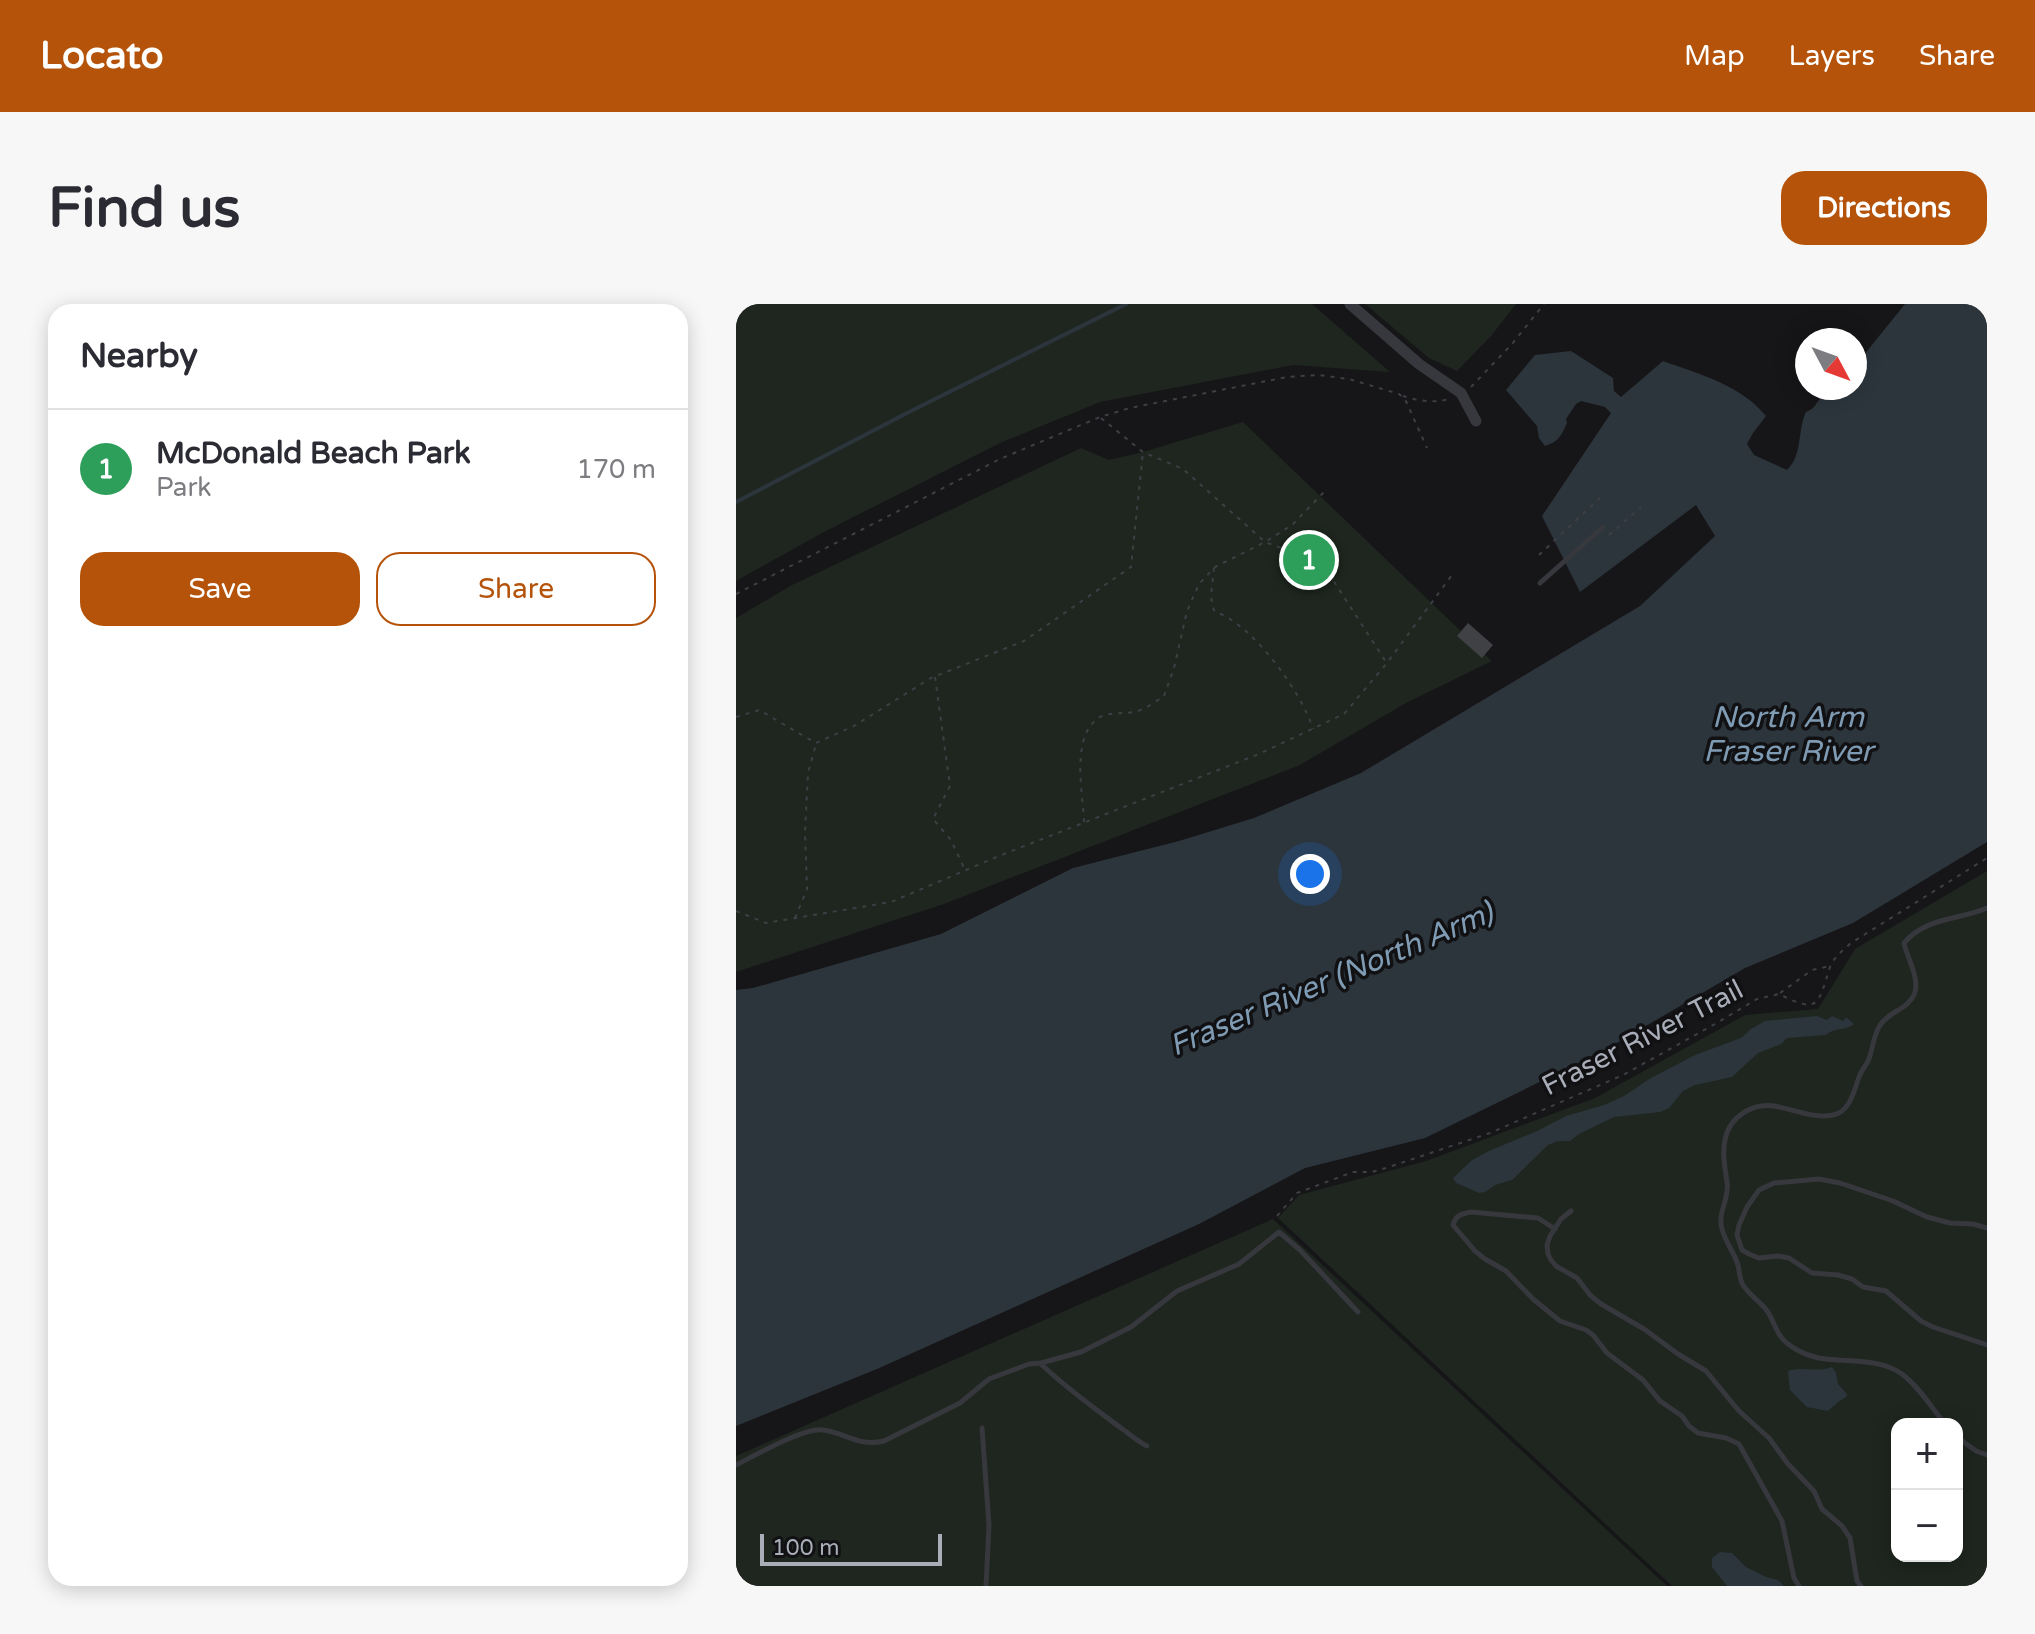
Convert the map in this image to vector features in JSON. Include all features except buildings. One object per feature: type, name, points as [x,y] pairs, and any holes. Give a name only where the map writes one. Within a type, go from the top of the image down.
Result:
[{"type":"street","points":[[1350,304],[1419,364],[1461,393],[1476,421]]},
{"type":"lane","points":[[1540,583],[1603,527]]},
{"type":"lane","points":[[1940,1418],[1901,1374],[1861,1361],[1807,1355],[1783,1339],[1767,1311],[1741,1282],[1739,1266],[1721,1228],[1728,1187],[1724,1144],[1731,1124],[1744,1111],[1760,1105],[1801,1114],[1835,1115],[1844,1109],[1855,1091],[1878,1028],[1887,1016],[1903,1007],[1914,995],[1917,980],[1904,943],[1911,935],[1939,920],[1987,908]]},
{"type":"lane","points":[[1987,1228],[1927,1217],[1893,1201],[1819,1179],[1774,1183],[1759,1190],[1747,1207],[1737,1235],[1742,1250],[1749,1254],[1759,1258],[1789,1258],[1812,1273],[1838,1275],[1852,1279],[1863,1287],[1886,1291],[1921,1321],[1987,1345]]},
{"type":"lane","points":[[1571,1211],[1561,1219],[1547,1245],[1548,1254],[1556,1266],[1577,1278],[1601,1304],[1706,1371],[1814,1491],[1822,1509],[1842,1526],[1850,1538],[1857,1581],[1861,1586]]},
{"type":"lane","points":[[1555,1229],[1538,1218],[1471,1212],[1455,1218],[1453,1225],[1475,1251],[1506,1271],[1560,1321],[1593,1335],[1607,1353],[1643,1380],[1660,1401],[1682,1416],[1698,1433],[1726,1438],[1739,1444],[1782,1521],[1794,1578],[1799,1586]]},
{"type":"lane","points":[[736,1465],[792,1438],[821,1429],[870,1444],[884,1441],[960,1403],[989,1379],[1029,1364],[1081,1352],[1131,1327],[1177,1291],[1239,1264],[1279,1232],[1358,1312]]},
{"type":"lane","points":[[1041,1363],[1092,1407],[1147,1446]]},
{"type":"lane","points":[[982,1428],[989,1525],[986,1586]]},
{"type":"lane","points":[[1963,1441],[1987,1455]]},
{"type":"path","points":[[736,594],[1000,459],[1100,417],[1130,408],[1287,377],[1318,375],[1349,379],[1411,399],[1442,402],[1474,386],[1544,304]]},
{"type":"path","points":[[1399,394],[1409,406],[1427,448]]},
{"type":"path","points":[[1100,417],[1143,452],[1183,469],[1265,542],[1322,563],[1387,663]]},
{"type":"path","points":[[816,743],[854,726],[935,676],[1024,641],[1131,567],[1143,452]]},
{"type":"path","points":[[1084,823],[1079,770],[1087,729],[1102,716],[1138,711],[1164,696],[1187,611],[1199,584],[1215,567],[1292,525],[1326,490]]},
{"type":"path","points":[[1539,555],[1602,496]]},
{"type":"path","points":[[1215,567],[1211,595],[1215,612],[1225,615],[1261,646],[1289,682],[1313,729]]},
{"type":"path","points":[[736,911],[766,923],[891,902],[1259,754],[1313,729],[1344,714],[1387,663],[1452,575]]},
{"type":"path","points":[[935,676],[950,786],[933,819],[951,840],[966,870]]},
{"type":"path","points":[[736,717],[759,710],[816,743]]},
{"type":"path","points":[[794,918],[807,889],[805,833],[808,773],[816,743]]},
{"type":"path","name":"Fraser River Trail","points":[[1277,1216],[1297,1193],[1353,1172],[1372,1172],[1455,1146],[1623,1075],[1757,999],[1779,994],[1810,1005],[1823,994],[1831,965],[1851,943],[1987,858]]},
{"type":"path","points":[[1779,994],[1812,970],[1831,965]]},
{"type":"shaded area","points":[[736,304],[1312,304],[1390,372],[1293,365],[1100,402],[1000,443],[822,533],[736,581]]},
{"type":"shaded area","points":[[1365,304],[1516,304],[1457,371],[1429,358]]},
{"type":"shaded area","points":[[1243,422],[1492,661],[1406,703],[1300,765],[944,904],[736,972],[736,618],[792,585],[1081,448],[1109,460]]},
{"type":"shaded area","points":[[1987,871],[1987,1586],[1672,1586],[1278,1218],[1299,1195],[1426,1161],[1595,1098],[1745,1015],[1818,1009],[1855,949]]},
{"type":"shaded area","points":[[1273,1219],[1667,1586],[736,1586],[736,1456]]},
{"type":"water","name":"North Arm Fraser River","points":[[1905,304],[1987,304],[1987,842],[1853,923],[1745,968],[1603,1051],[1425,1138],[1305,1168],[1199,1224],[877,1369],[736,1426],[736,990],[753,988],[941,934],[1073,868],[1254,818],[1361,773],[1640,606],[1715,536],[1696,505],[1580,592],[1542,516],[1611,413],[1605,407],[1581,401],[1566,419],[1559,438],[1545,446],[1539,438],[1537,426],[1506,390],[1535,355],[1571,351],[1613,378],[1614,391],[1621,397],[1663,361],[1719,382],[1744,396],[1766,416],[1747,444],[1754,455],[1787,470],[1798,450],[1806,412],[1819,400],[1867,400],[1867,351]]},
{"type":"water","points":[[1817,1016],[1827,1020],[1832,1016],[1843,1021],[1846,1017],[1854,1024],[1826,1035],[1787,1038],[1781,1044],[1758,1053],[1732,1077],[1695,1085],[1683,1091],[1669,1108],[1660,1112],[1614,1117],[1570,1141],[1548,1145],[1512,1180],[1485,1192],[1479,1193],[1456,1183],[1453,1178],[1472,1160],[1489,1151],[1566,1116],[1624,1096],[1695,1055],[1741,1038],[1765,1021]]},
{"type":"water","points":[[1832,1367],[1838,1384],[1847,1394],[1828,1411],[1807,1407],[1790,1390],[1788,1371]]},
{"type":"water","points":[[1720,1552],[1732,1553],[1746,1567],[1778,1580],[1784,1586],[1727,1586],[1712,1567],[1712,1558]]},
{"type":"waterway","points":[[736,502],[1126,304]]},
{"type":"place","name":"McDonald Beach Park","points":[[1309,560]]},
{"type":"water label","name":"Fraser River (North Arm)","points":[[1331,979]]}]
